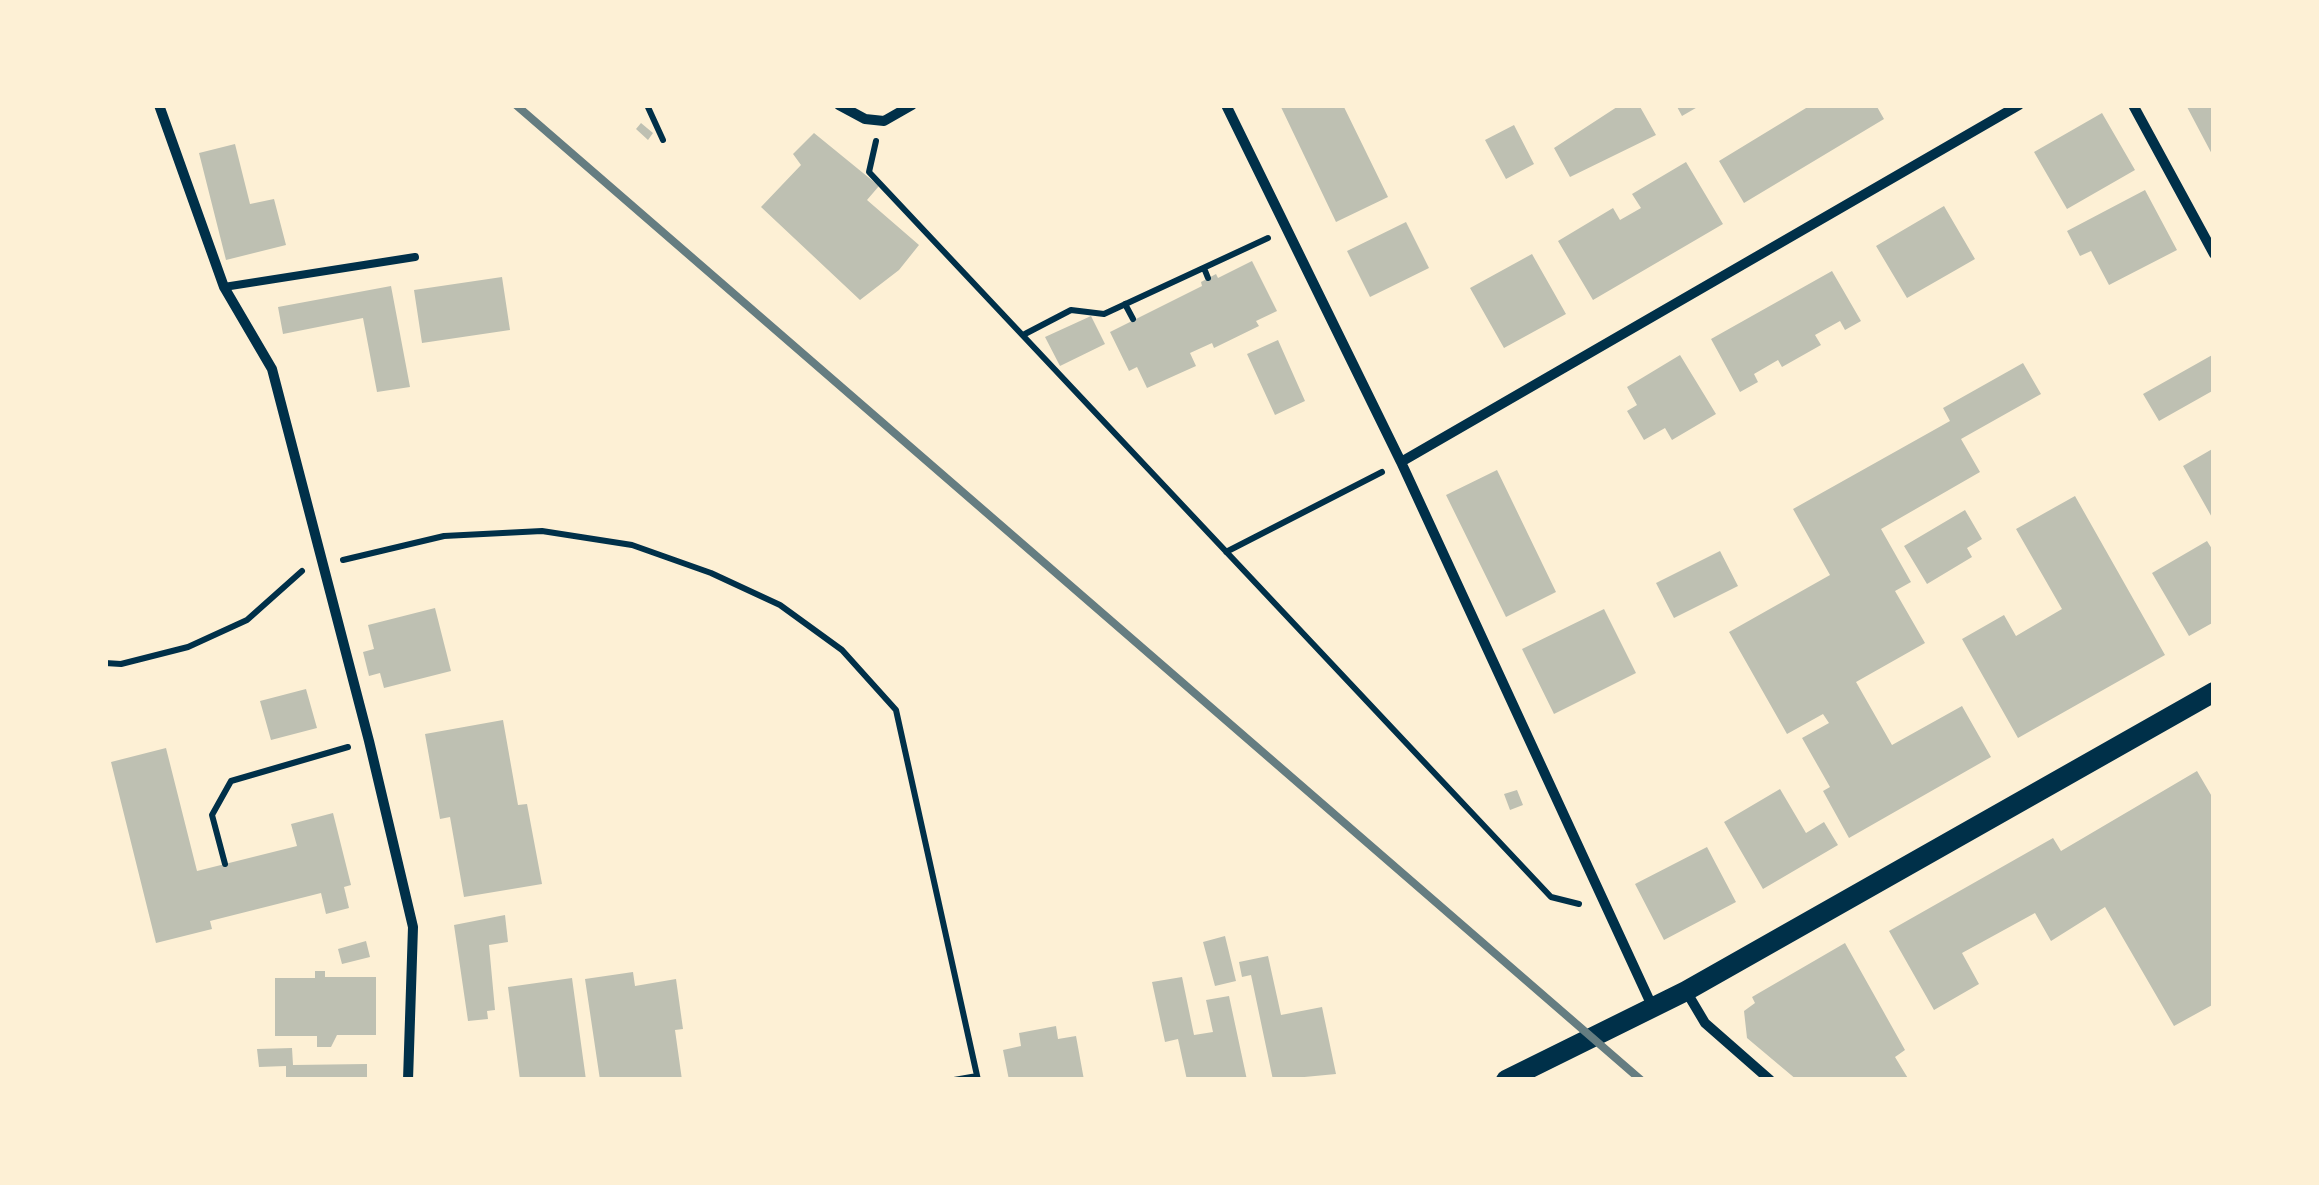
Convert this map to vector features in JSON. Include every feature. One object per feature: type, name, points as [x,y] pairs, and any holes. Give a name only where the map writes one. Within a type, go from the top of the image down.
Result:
[{"type":"main road","points":[[1506,1080],[1686,991],[2214,692]]},
{"type":"street","points":[[159,105],[224,287],[272,369],[369,741],[414,927],[408,1080]]},
{"type":"street","points":[[839,105],[864,118],[884,121],[912,105]]},
{"type":"street","points":[[1226,105],[1401,462],[1653,1009]]},
{"type":"street","points":[[1401,462],[2019,105]]},
{"type":"street","points":[[2133,105],[2214,254]]},
{"type":"street","points":[[1686,991],[1704,1023],[1770,1080]]},
{"type":"lane","points":[[224,287],[415,257]]},
{"type":"path","points":[[647,105],[663,140]]},
{"type":"path","points":[[884,121],[868,162],[869,172],[1551,896],[1610,912]]},
{"type":"path","points":[[1022,335],[1071,310],[1104,314],[1287,229]]},
{"type":"path","points":[[1204,268],[1208,278]]},
{"type":"path","points":[[1125,304],[1132,320]]},
{"type":"path","points":[[1226,552],[1401,462]]},
{"type":"path","points":[[105,662],[120,664],[188,647],[247,620],[299,572],[444,536],[542,531],[632,545],[711,573],[780,606],[842,650],[896,710],[977,1078],[954,1080]]},
{"type":"path","points":[[225,864],[212,815],[231,781],[369,741]]},
{"type":"building","points":[[1280,105],[1343,105],[1388,197],[1336,222]]},
{"type":"building","points":[[1620,105],[1639,105],[1656,135],[1570,177],[1554,148]]},
{"type":"building","points":[[1676,105],[1701,105],[1682,116]]},
{"type":"building","points":[[1811,105],[1876,105],[1884,119],[1744,203],[1719,161]]},
{"type":"building","points":[[2214,105],[2214,158],[2187,107]]},
{"type":"building","points":[[2102,113],[2135,170],[2067,209],[2034,152]]},
{"type":"building","points":[[641,123],[653,133],[648,140],[636,129]]},
{"type":"building","points":[[1514,125],[1534,164],[1506,179],[1485,140]]},
{"type":"building","points":[[814,133],[879,186],[867,200],[919,245],[899,270],[860,300],[761,207],[801,165],[793,154]]},
{"type":"building","points":[[235,144],[250,204],[274,199],[286,245],[226,260],[199,153]]},
{"type":"building","points":[[1686,162],[1723,224],[1593,300],[1558,241],[1613,208],[1620,220],[1641,208],[1632,194]]},
{"type":"building","points":[[2145,190],[2177,250],[2109,285],[2091,251],[2080,256],[2067,231]]},
{"type":"building","points":[[1944,206],[1975,259],[1907,298],[1876,246]]},
{"type":"building","points":[[1406,222],[1429,268],[1370,297],[1347,251]]},
{"type":"building","points":[[1532,254],[1566,314],[1504,348],[1470,288]]},
{"type":"building","points":[[1252,261],[1277,311],[1256,321],[1259,326],[1214,348],[1212,343],[1190,353],[1196,366],[1147,388],[1137,367],[1129,371],[1110,332],[1202,286],[1201,282],[1216,274],[1218,278]]},
{"type":"building","points":[[1832,271],[1861,321],[1845,330],[1840,321],[1815,335],[1821,345],[1782,367],[1778,360],[1754,374],[1758,382],[1740,392],[1711,339]]},
{"type":"building","points":[[502,277],[510,330],[422,343],[414,290]]},
{"type":"building","points":[[391,286],[410,387],[377,392],[363,318],[283,334],[278,307]]},
{"type":"building","points":[[1091,316],[1105,344],[1060,366],[1045,337]]},
{"type":"building","points":[[1278,340],[1305,401],[1275,415],[1247,354]]},
{"type":"building","points":[[2214,354],[2214,390],[2159,421],[2143,394]]},
{"type":"building","points":[[1680,355],[1716,414],[1672,440],[1665,428],[1644,440],[1627,411],[1637,405],[1627,387]]},
{"type":"building","points":[[2023,363],[2041,394],[1961,439],[1980,472],[1881,529],[1911,582],[1895,591],[1925,643],[1856,682],[1892,745],[1962,706],[1991,757],[1849,838],[1823,791],[1830,787],[1802,738],[1829,723],[1823,714],[1787,734],[1729,632],[1830,575],[1793,509],[1950,421],[1943,408]]},
{"type":"building","points":[[2214,448],[2214,521],[2183,466]]},
{"type":"building","points":[[1497,470],[1556,592],[1506,617],[1446,495]]},
{"type":"building","points":[[2075,496],[2165,655],[2018,738],[1962,639],[2004,615],[2016,636],[2062,609],[2016,529]]},
{"type":"building","points":[[1965,510],[1982,539],[1967,548],[1972,557],[1927,584],[1904,546]]},
{"type":"building","points":[[2207,541],[2214,552],[2214,622],[2189,636],[2152,573]]},
{"type":"building","points":[[1720,551],[1738,586],[1674,618],[1656,583]]},
{"type":"building","points":[[435,608],[451,671],[384,688],[380,673],[369,676],[363,652],[374,649],[368,625]]},
{"type":"building","points":[[1604,609],[1636,673],[1554,714],[1522,649]]},
{"type":"building","points":[[306,689],[317,728],[271,740],[260,701]]},
{"type":"building","points":[[503,720],[518,805],[527,804],[542,884],[464,897],[450,817],[440,819],[425,734]]},
{"type":"building","points":[[166,748],[197,871],[297,846],[291,824],[333,813],[351,885],[344,887],[349,908],[326,914],[321,893],[210,921],[212,929],[156,943],[111,762]]},
{"type":"building","points":[[2197,771],[2214,800],[2214,1004],[2174,1026],[2105,907],[2051,941],[2035,913],[1962,953],[1979,984],[1934,1010],[1889,931],[2053,838],[2061,851]]},
{"type":"building","points":[[1780,789],[1806,833],[1824,822],[1838,845],[1763,889],[1724,822]]},
{"type":"building","points":[[1517,790],[1523,805],[1510,810],[1504,794]]},
{"type":"building","points":[[1707,847],[1736,902],[1664,940],[1635,884]]},
{"type":"building","points":[[505,915],[508,942],[489,945],[495,1010],[487,1011],[488,1019],[468,1021],[454,925]]},
{"type":"building","points":[[1225,936],[1236,981],[1215,986],[1203,942]]},
{"type":"building","points":[[366,941],[370,957],[342,964],[338,949]]},
{"type":"building","points":[[1845,943],[1905,1050],[1895,1057],[1909,1080],[1797,1080],[1747,1038],[1744,1011],[1755,1003],[1752,997]]},
{"type":"building","points":[[1268,956],[1281,1015],[1322,1007],[1336,1074],[1273,1080],[1251,975],[1242,977],[1239,962]]},
{"type":"building","points":[[315,971],[325,971],[325,977],[376,977],[376,1035],[337,1035],[331,1047],[317,1047],[317,1036],[275,1036],[275,978],[315,978]]},
{"type":"building","points":[[633,972],[635,986],[676,979],[683,1029],[675,1030],[682,1080],[600,1080],[585,979]]},
{"type":"building","points":[[1182,977],[1194,1035],[1213,1032],[1206,1000],[1229,996],[1247,1080],[1187,1080],[1178,1039],[1165,1042],[1152,982]]},
{"type":"building","points":[[572,978],[586,1080],[520,1080],[508,987]]},
{"type":"building","points":[[1056,1026],[1058,1039],[1076,1036],[1084,1080],[1009,1080],[1003,1050],[1021,1046],[1019,1033]]},
{"type":"building","points":[[292,1048],[293,1065],[367,1064],[367,1080],[286,1080],[286,1066],[259,1067],[257,1049]]},
{"type":"railway","points":[[516,105],[1641,1080]]}]
